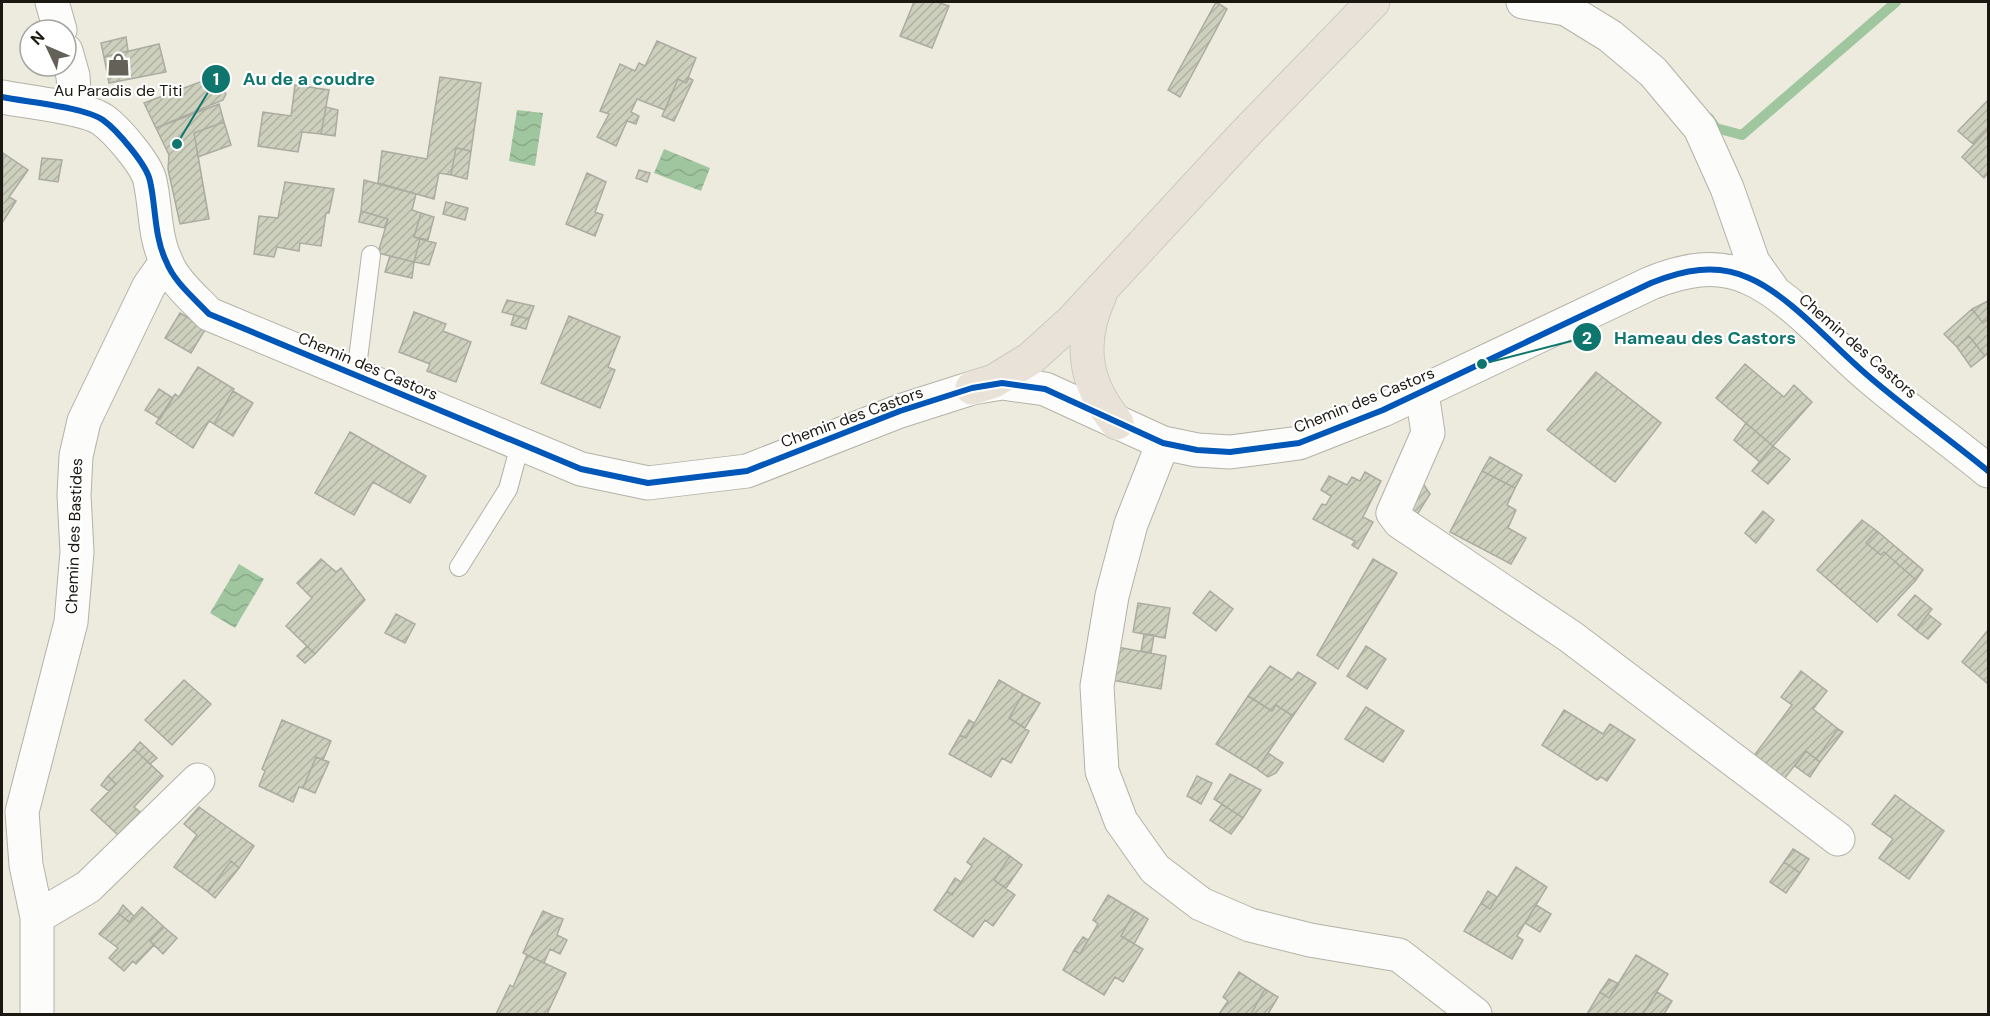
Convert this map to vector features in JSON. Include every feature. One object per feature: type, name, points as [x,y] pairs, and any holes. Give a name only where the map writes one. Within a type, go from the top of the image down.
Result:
[{"type":"highway","points":[[972,388],[994,381],[1030,359],[1102,291],[1243,136],[1372,2]]},
{"type":"highway","points":[[1102,291],[1090,315],[1088,363],[1096,394],[1117,423]]},
{"type":"street","points":[[52,2],[57,18]]},
{"type":"street","points":[[1523,2],[1566,9],[1610,36],[1653,72],[1700,128],[1727,188],[1753,262],[1774,292]]},
{"type":"street","points":[[73,78],[75,108]]},
{"type":"street","points":[[2,97],[60,109],[75,108],[103,120],[132,151],[150,178],[157,230],[166,262]]},
{"type":"street","name":"Chemin des Castors","points":[[166,262],[182,286],[209,314],[581,469],[648,483],[747,471],[900,411],[972,388],[1002,383],[1045,389],[1163,443],[1197,450],[1230,452],[1299,443],[1422,393],[1680,272],[1710,269],[1749,277],[1774,292],[1867,375],[1989,471]]},
{"type":"street","name":"Chemin des Bastides","points":[[37,1014],[37,917],[26,866],[22,812],[71,622],[76,552],[74,495],[76,456],[84,421],[149,286],[166,262]]},
{"type":"street","points":[[1422,393],[1428,433],[1393,513],[1400,522],[1571,637],[1838,839]]},
{"type":"street","points":[[1163,443],[1131,524],[1112,596],[1097,686],[1102,771],[1120,821],[1155,869],[1201,904],[1250,925],[1310,940],[1399,955],[1475,1014]]},
{"type":"street","points":[[37,917],[88,887],[198,780]]},
{"type":"lane","points":[[356,375],[371,255]]},
{"type":"lane","points":[[459,567],[508,489],[520,445]]},
{"type":"water","points":[[517,110],[543,113],[535,166],[509,161]]},
{"type":"water","points":[[664,149],[710,168],[701,191],[654,173]]},
{"type":"water","points":[[239,564],[264,579],[235,628],[210,613]]},
{"type":"building","points":[[914,2],[937,2],[949,6],[932,48],[900,36]]},
{"type":"building","points":[[1216,2],[1227,9],[1180,97],[1168,90]]},
{"type":"building","points":[[126,37],[128,51],[104,57],[101,43]]},
{"type":"building","points":[[657,41],[696,58],[686,83],[678,79],[665,110],[637,99],[631,112],[639,116],[636,124],[627,121],[616,146],[597,137],[609,114],[600,111],[620,64],[635,71],[639,63],[645,66]]},
{"type":"building","points":[[159,44],[166,72],[109,83],[104,57]]},
{"type":"building","points":[[440,77],[481,83],[471,151],[456,148],[451,175],[439,173],[434,199],[378,183],[382,151],[427,159]]},
{"type":"building","points":[[689,78],[693,80],[674,121],[662,116],[678,79],[686,83]]},
{"type":"building","points":[[208,79],[222,88],[226,94],[223,100],[156,128],[144,103]]},
{"type":"building","points":[[295,85],[329,90],[321,134],[302,132],[298,152],[258,146],[263,112],[291,116]]},
{"type":"building","points":[[1988,100],[1988,129],[1973,144],[1958,131]]},
{"type":"building","points":[[219,104],[224,122],[194,133],[209,219],[180,224],[168,169],[169,155],[156,128]]},
{"type":"building","points":[[326,107],[338,110],[335,136],[321,134]]},
{"type":"building","points":[[224,122],[231,145],[198,157],[194,133]]},
{"type":"building","points":[[1988,129],[1988,173],[1984,178],[1962,157]]},
{"type":"building","points":[[456,148],[471,151],[467,179],[451,175]]},
{"type":"building","points":[[3,153],[28,170],[9,197],[16,201],[2,223]]},
{"type":"building","points":[[42,158],[62,160],[58,182],[39,179]]},
{"type":"building","points":[[639,170],[650,173],[647,182],[636,178]]},
{"type":"building","points":[[587,173],[606,182],[595,212],[603,215],[595,236],[566,224]]},
{"type":"building","points":[[364,180],[416,194],[412,210],[421,213],[414,237],[420,239],[414,262],[378,253],[388,219],[361,211]]},
{"type":"building","points":[[285,182],[334,189],[329,213],[326,213],[321,246],[300,243],[299,251],[277,247],[274,257],[254,254],[259,216],[278,218]]},
{"type":"building","points":[[446,202],[468,208],[465,220],[443,214]]},
{"type":"building","points":[[361,211],[388,219],[384,228],[359,222]]},
{"type":"building","points":[[421,213],[434,217],[428,240],[414,237]]},
{"type":"building","points":[[420,239],[436,243],[429,265],[414,262]]},
{"type":"building","points":[[390,256],[414,262],[412,278],[385,272]]},
{"type":"building","points":[[507,300],[534,306],[529,319],[502,312]]},
{"type":"building","points":[[1988,301],[1988,319],[1983,323],[1972,309]]},
{"type":"building","points":[[1972,309],[1983,323],[1988,319],[1988,353],[1985,356],[1969,336],[1957,347],[1944,334]]},
{"type":"building","points":[[414,312],[446,324],[443,331],[471,342],[456,382],[427,371],[430,364],[399,352]]},
{"type":"building","points":[[180,313],[206,328],[191,353],[165,338]]},
{"type":"building","points":[[514,315],[529,319],[526,329],[511,325]]},
{"type":"building","points":[[569,316],[620,337],[608,367],[615,370],[600,408],[541,383]]},
{"type":"building","points":[[1969,336],[1985,356],[1971,367],[1957,347]]},
{"type":"building","points":[[1745,364],[1784,397],[1794,385],[1812,402],[1773,446],[1716,398]]},
{"type":"building","points":[[198,367],[234,389],[214,424],[209,421],[193,448],[156,423],[175,394],[179,397]]},
{"type":"building","points":[[1596,372],[1661,423],[1615,482],[1547,430]]},
{"type":"building","points":[[159,389],[173,398],[160,419],[145,410]]},
{"type":"building","points":[[233,391],[253,403],[233,436],[214,424]]},
{"type":"building","points":[[1746,423],[1773,446],[1760,462],[1734,440]]},
{"type":"building","points":[[350,432],[426,476],[410,503],[373,482],[354,515],[315,493]]},
{"type":"building","points":[[1773,446],[1790,459],[1768,484],[1752,471]]},
{"type":"building","points":[[1490,457],[1522,475],[1515,488],[1482,471]]},
{"type":"building","points":[[1482,471],[1515,488],[1507,505],[1516,510],[1508,528],[1526,538],[1511,564],[1450,532]]},
{"type":"building","points":[[1365,472],[1381,481],[1363,517],[1373,522],[1358,549],[1352,545],[1355,541],[1313,519],[1322,504],[1326,505],[1331,496],[1321,490],[1329,476],[1347,485],[1352,477],[1360,481]]},
{"type":"building","points":[[1415,480],[1424,485],[1430,494],[1413,521],[1404,501]]},
{"type":"building","points":[[1763,511],[1774,520],[1756,543],[1745,533]]},
{"type":"building","points":[[1862,520],[1877,531],[1866,543],[1881,555],[1884,552],[1916,580],[1877,622],[1817,570]]},
{"type":"building","points":[[1877,531],[1923,570],[1916,580],[1884,552],[1881,555],[1866,543]]},
{"type":"building","points":[[321,559],[336,572],[341,568],[365,600],[315,654],[286,626],[312,598],[297,583]]},
{"type":"building","points":[[1373,559],[1397,573],[1338,669],[1317,655]]},
{"type":"building","points":[[1210,591],[1233,609],[1216,631],[1193,613]]},
{"type":"building","points":[[1915,595],[1932,609],[1916,630],[1898,615]]},
{"type":"building","points":[[1138,603],[1170,608],[1165,638],[1133,632]]},
{"type":"building","points":[[396,614],[415,624],[405,643],[385,633]]},
{"type":"building","points":[[1928,614],[1941,624],[1928,639],[1916,630]]},
{"type":"building","points":[[1988,630],[1988,684],[1962,662]]},
{"type":"building","points":[[1144,634],[1154,635],[1151,653],[1141,651]]},
{"type":"building","points":[[307,646],[315,654],[305,663],[297,656]]},
{"type":"building","points":[[1366,646],[1386,659],[1367,689],[1347,676]]},
{"type":"building","points":[[1117,647],[1166,656],[1161,689],[1111,680]]},
{"type":"building","points":[[1270,666],[1292,680],[1298,672],[1316,683],[1293,716],[1276,705],[1272,711],[1248,696]]},
{"type":"building","points":[[1801,671],[1827,691],[1813,709],[1838,729],[1816,759],[1806,751],[1784,779],[1753,757],[1792,705],[1781,697]]},
{"type":"building","points":[[184,680],[211,704],[172,745],[145,720]]},
{"type":"building","points":[[999,680],[1023,694],[1009,718],[1029,731],[1011,763],[1002,758],[991,777],[949,754],[960,735],[966,738]]},
{"type":"building","points":[[1023,694],[1040,703],[1025,728],[1009,718]]},
{"type":"building","points":[[1248,696],[1272,711],[1276,705],[1293,716],[1257,769],[1216,744]]},
{"type":"building","points":[[1366,707],[1404,731],[1383,762],[1345,739]]},
{"type":"building","points":[[1564,710],[1603,734],[1610,724],[1635,740],[1607,781],[1601,777],[1597,780],[1542,745]]},
{"type":"building","points":[[282,720],[331,741],[323,760],[316,757],[303,788],[299,787],[293,802],[259,786],[265,771],[262,769]]},
{"type":"building","points":[[969,720],[974,723],[966,738],[960,735]]},
{"type":"building","points":[[1838,729],[1843,732],[1820,762],[1816,759]]},
{"type":"building","points":[[140,742],[157,758],[150,764],[134,749]]},
{"type":"building","points":[[134,749],[163,776],[134,807],[140,812],[118,835],[91,810],[116,784],[108,776]]},
{"type":"building","points":[[1806,751],[1820,762],[1810,777],[1795,766]]},
{"type":"building","points":[[1268,753],[1283,763],[1276,773],[1268,777],[1257,769]]},
{"type":"building","points":[[316,757],[329,762],[315,793],[303,788]]},
{"type":"building","points":[[1230,774],[1261,790],[1243,818],[1214,799]]},
{"type":"building","points":[[108,776],[116,784],[109,791],[101,785]]},
{"type":"building","points":[[1197,776],[1212,783],[1201,804],[1187,796]]},
{"type":"building","points":[[1895,795],[1944,831],[1909,879],[1879,858],[1893,839],[1872,824]]},
{"type":"building","points":[[1222,804],[1243,818],[1231,834],[1210,820]]},
{"type":"building","points":[[199,807],[254,846],[239,868],[231,861],[208,892],[174,867],[197,835],[184,824]]},
{"type":"building","points":[[984,838],[1010,856],[994,880],[1015,895],[993,926],[985,920],[973,937],[934,910],[947,891],[952,895],[972,866],[967,862]]},
{"type":"building","points":[[1793,849],[1809,859],[1800,873],[1784,862]]},
{"type":"building","points":[[1010,856],[1022,865],[1006,888],[994,880]]},
{"type":"building","points":[[231,861],[239,868],[215,898],[208,892]]},
{"type":"building","points":[[1784,862],[1800,873],[1786,893],[1770,882]]},
{"type":"building","points":[[1516,867],[1547,887],[1517,936],[1523,940],[1512,959],[1464,931],[1481,903],[1490,909]]},
{"type":"building","points":[[955,878],[961,882],[952,895],[947,891]]},
{"type":"building","points":[[1488,891],[1497,897],[1490,909],[1481,903]]},
{"type":"building","points":[[1108,895],[1135,911],[1121,936],[1143,949],[1123,982],[1115,977],[1104,995],[1063,970],[1074,950],[1080,954],[1098,924],[1093,920]]},
{"type":"building","points":[[123,905],[134,916],[129,922],[118,913]]},
{"type":"building","points":[[1536,905],[1551,914],[1540,932],[1525,923]]},
{"type":"building","points":[[142,907],[164,927],[150,941],[154,945],[136,964],[133,961],[124,971],[109,958],[118,948],[99,934],[118,913],[129,922]]},
{"type":"building","points":[[543,911],[554,916],[530,937]]},
{"type":"building","points":[[1135,911],[1148,919],[1134,944],[1121,936]]},
{"type":"building","points":[[554,916],[563,919],[557,935],[567,940],[560,954],[550,949],[544,963],[523,953],[530,937]]},
{"type":"building","points":[[164,927],[177,938],[163,954],[150,941]]},
{"type":"building","points":[[1083,937],[1088,940],[1080,954],[1074,950]]},
{"type":"building","points":[[527,955],[566,973],[547,1014],[496,1014],[510,985],[513,987]]},
{"type":"building","points":[[1636,955],[1668,974],[1643,1014],[1587,1014],[1600,992],[1609,998]]},
{"type":"building","points":[[1239,972],[1265,989],[1251,1014],[1219,1014],[1228,1001],[1223,997]]},
{"type":"building","points":[[1609,979],[1619,984],[1609,998],[1600,992]]},
{"type":"building","points":[[1265,989],[1278,997],[1268,1014],[1251,1014]]},
{"type":"building","points":[[1657,992],[1672,1001],[1664,1014],[1643,1014]]},
{"type":"waterway","points":[[1709,118],[1716,128],[1742,135],[1896,2]]},
{"type":"cycle path","points":[[2,97],[94,115],[116,132],[138,157],[148,174],[159,242],[170,269],[209,314],[581,469],[648,483],[747,471],[900,411],[972,388],[1002,383],[1045,389],[1163,443],[1197,450],[1230,452],[1299,443],[1383,410],[1651,283],[1700,270],[1737,273],[1779,296],[1881,387],[1988,471]]},
{"type":"place","name":"Au Paradis de Titi","points":[[118,65]]},
{"type":"place","name":"Au de a coudre","points":[[177,144]]},
{"type":"place","name":"Hameau des Castors","points":[[1482,364]]}]
